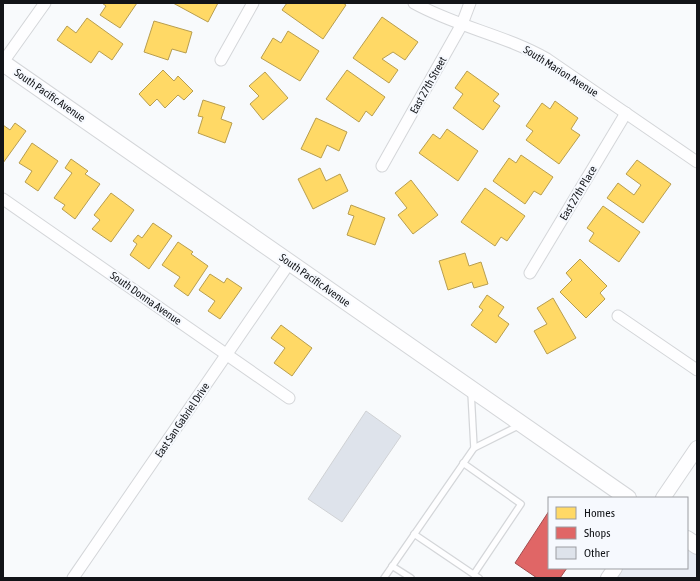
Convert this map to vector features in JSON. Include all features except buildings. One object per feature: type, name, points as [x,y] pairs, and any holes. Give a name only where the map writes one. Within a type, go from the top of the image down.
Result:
[{"type":"main road","name":"South Pacific Avenue","points":[[3,62],[627,497]]},
{"type":"main road","points":[[688,540],[697,546]]},
{"type":"street","points":[[3,62],[45,3]]},
{"type":"street","points":[[221,60],[253,3]]},
{"type":"street","name":"South Marion Avenue","points":[[414,3],[435,15],[529,49],[697,162]]},
{"type":"street","name":"East 27th Street","points":[[382,166],[462,24],[470,3]]},
{"type":"street","name":"East 27th Place","points":[[530,273],[626,113]]},
{"type":"street","name":"South Donna Avenue","points":[[3,199],[289,398]]},
{"type":"street","name":"East San Gabriel Drive","points":[[73,578],[290,262]]},
{"type":"street","points":[[618,316],[697,370]]},
{"type":"street","points":[[664,497],[697,448]]},
{"type":"street","points":[[608,578],[614,569]]},
{"type":"lane","points":[[470,389],[474,448]]},
{"type":"lane","points":[[384,578],[474,448],[522,424]]},
{"type":"lane","points":[[463,463],[521,504],[474,574]]},
{"type":"lane","points":[[414,534],[480,578]]},
{"type":"lane","points":[[392,566],[411,578]]},
{"type":"shaded area","points":[[688,540],[697,546],[697,578],[608,578],[614,569],[688,569]]}]
